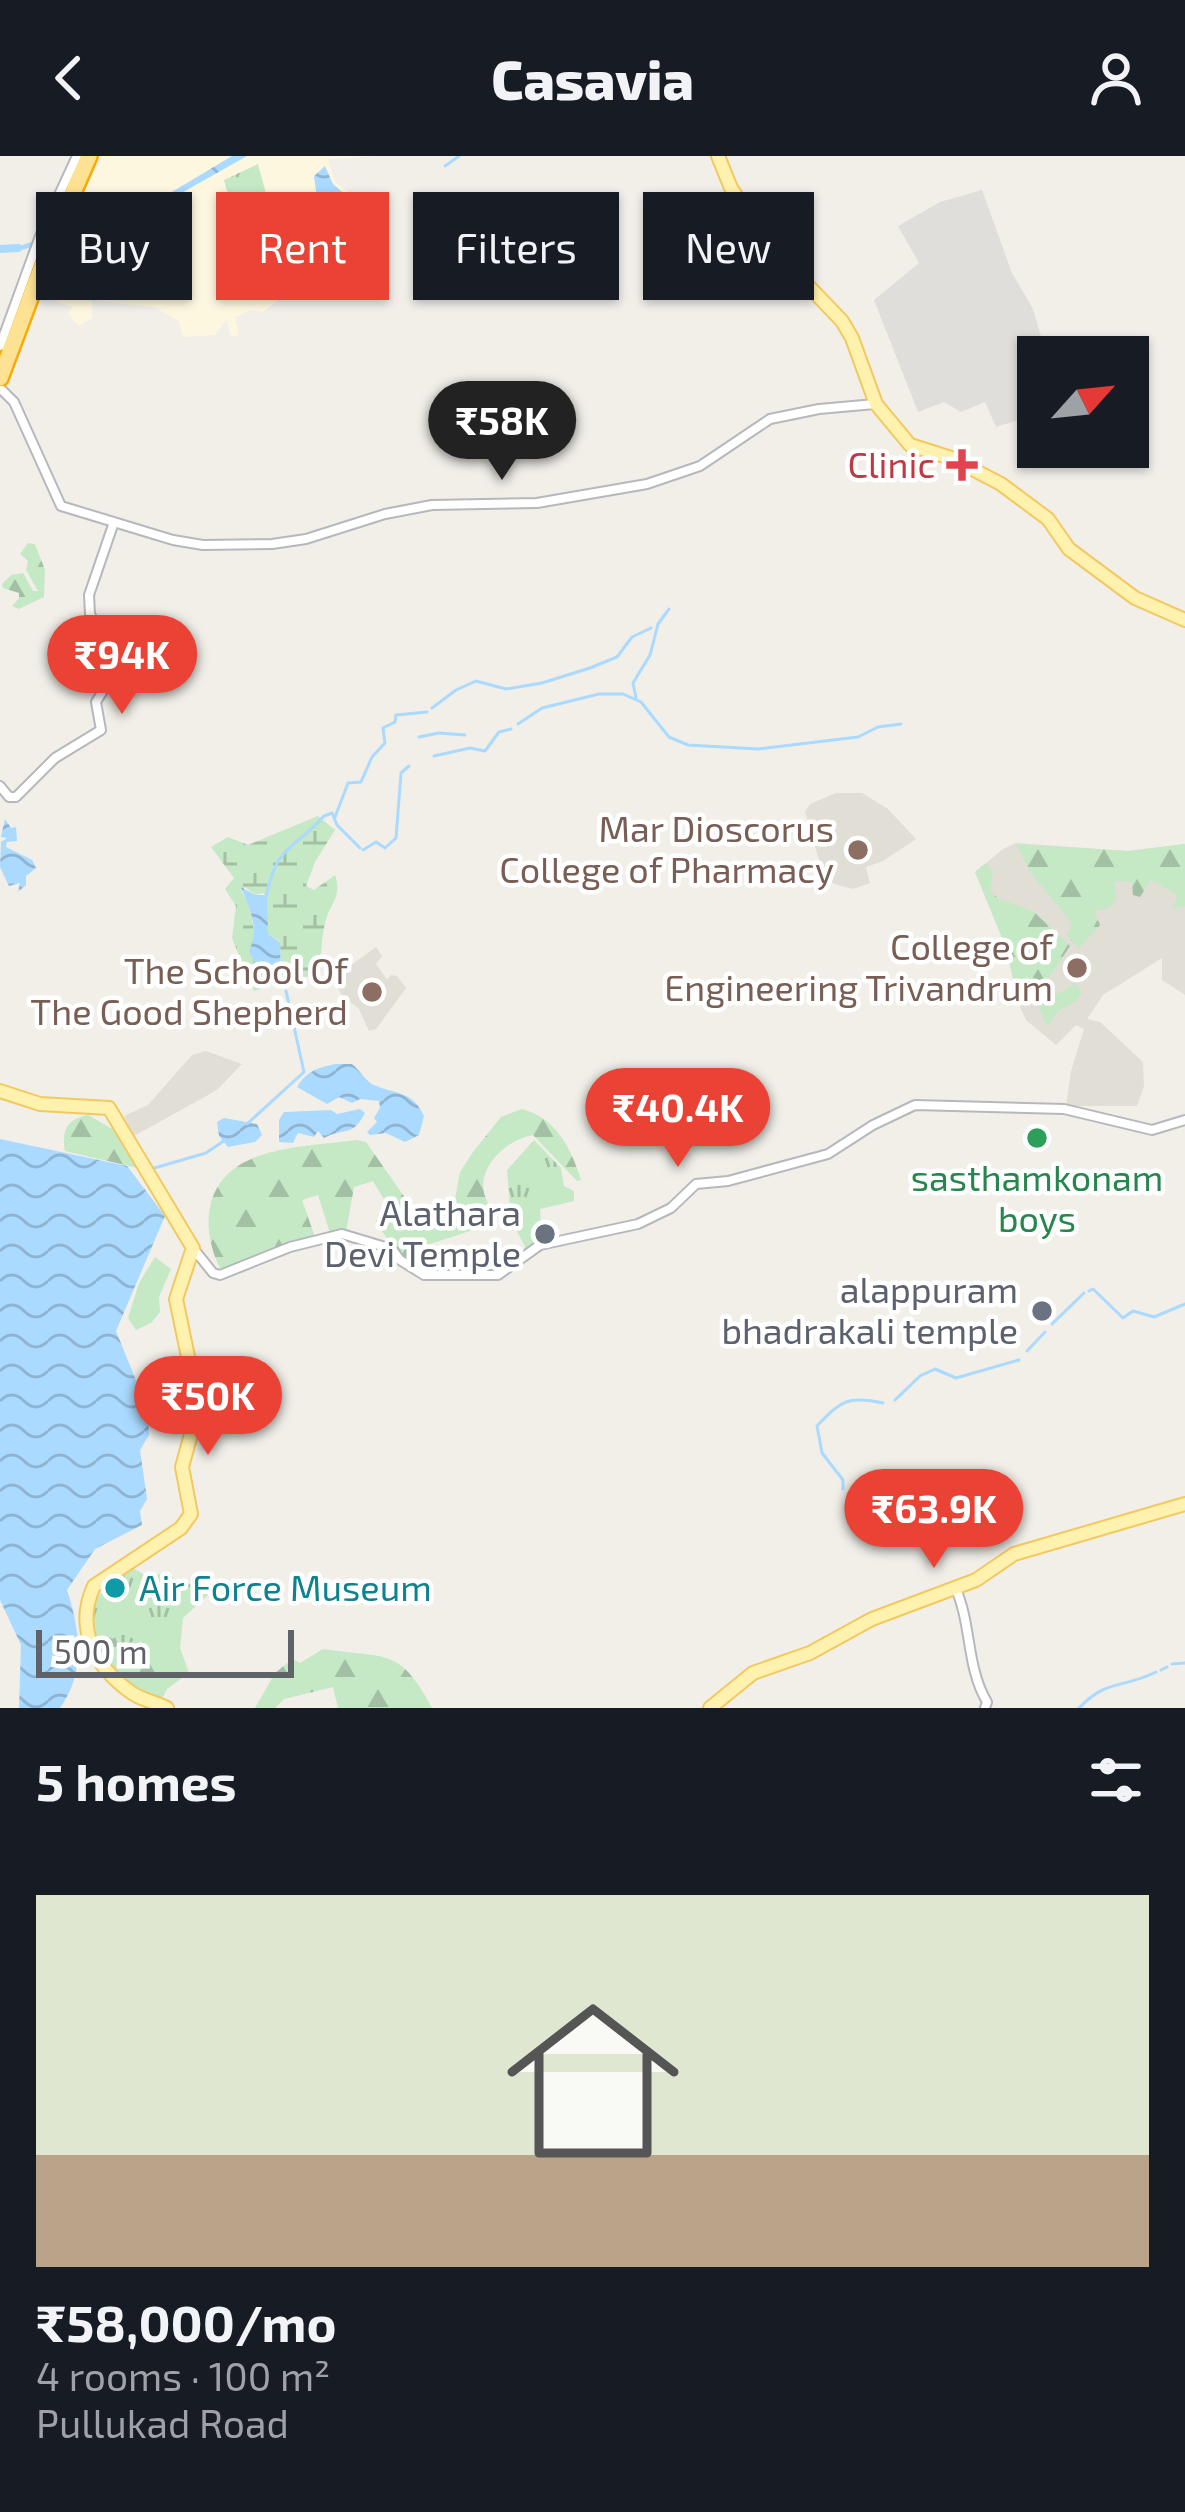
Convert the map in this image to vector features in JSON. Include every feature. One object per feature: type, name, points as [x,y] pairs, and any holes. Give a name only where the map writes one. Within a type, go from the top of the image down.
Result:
[{"type":"highway","points":[[0,361],[86,156]]},
{"type":"highway","points":[[1,388],[9,342]]},
{"type":"main road","points":[[718,156],[731,188],[769,244],[842,321],[876,404],[914,449],[951,458],[1001,484],[1048,519],[1070,549],[1136,598],[1185,620]]},
{"type":"main road","points":[[0,1091],[40,1104],[109,1108],[193,1248],[176,1299],[191,1371],[193,1427],[182,1467],[191,1514],[181,1528],[94,1586],[87,1617],[94,1657],[101,1667],[132,1693],[167,1708]]},
{"type":"main road","points":[[710,1708],[752,1673],[810,1653],[863,1622],[980,1578],[1014,1554],[1185,1504]]},
{"type":"street","points":[[1,388],[14,402],[61,506],[113,525],[203,545],[307,539],[381,515],[432,505],[567,500],[647,484],[685,472],[770,419],[876,404]]},
{"type":"street","points":[[0,786],[9,797],[16,797],[56,758],[100,730],[96,702],[111,678],[110,655],[90,614],[89,595],[113,525]]},
{"type":"street","points":[[193,1248],[220,1275],[290,1247],[342,1234],[392,1249],[400,1261],[424,1275],[497,1275],[540,1245],[638,1224],[671,1208],[692,1186],[828,1154],[915,1105],[1064,1109],[1152,1130],[1185,1120]]},
{"type":"street","points":[[956,1587],[966,1613],[985,1708]]},
{"type":"shaded area","points":[[102,156],[382,156],[328,159],[335,182],[349,192],[216,192],[216,300],[278,300],[263,312],[252,310],[235,317],[239,335],[232,337],[226,320],[215,335],[183,337],[179,321],[154,307],[92,300],[192,300],[192,192],[85,192]]},
{"type":"shaded area","points":[[982,190],[1041,336],[1017,336],[1017,420],[996,427],[985,402],[961,412],[944,402],[918,412],[874,300],[919,263],[898,226],[940,202]]},
{"type":"shaded area","points":[[53,300],[92,300],[92,318],[79,326],[68,314],[72,307]]},
{"type":"shaded area","name":"Mar Dioscorus College of Pharmacy","points":[[836,793],[862,793],[888,809],[916,839],[866,867],[870,883],[853,889],[834,884],[823,874],[805,812],[810,804]]},
{"type":"shaded area","name":"College of Engineering Trivandrum","points":[[1016,843],[1128,851],[1185,844],[1185,995],[1162,980],[1162,958],[1103,995],[1087,1019],[1100,1022],[1143,1062],[1144,1086],[1137,1106],[1066,1106],[1084,1029],[1076,1025],[1056,1045],[1026,1020],[1020,1007],[1005,945],[975,872]]},
{"type":"shaded area","name":"The School Of The Good Shepherd","points":[[376,947],[382,956],[376,964],[387,980],[397,976],[406,988],[376,1029],[369,1031],[359,1009],[332,979]]},
{"type":"shaded area","points":[[206,1051],[242,1064],[217,1090],[134,1136],[124,1116],[148,1105],[192,1055]]},
{"type":"green space","points":[[258,164],[266,192],[227,192],[224,180]]},
{"type":"green space","points":[[28,543],[35,544],[45,570],[44,597],[19,609],[12,606],[19,593],[2,584],[11,575],[23,573],[33,591],[38,591],[26,570],[28,561],[20,554]]},
{"type":"green space","points":[[318,816],[335,830],[306,886],[314,890],[335,875],[337,889],[324,929],[320,975],[281,981],[280,941],[268,934],[264,893],[255,895],[245,887],[241,890],[251,913],[258,964],[267,987],[254,991],[232,938],[236,906],[225,889],[234,878],[211,847],[228,837],[248,845]]},
{"type":"green space","points":[[1016,844],[1128,851],[1185,844],[1185,906],[1172,909],[1178,895],[1151,880],[1140,897],[1133,895],[1132,882],[1115,881],[1116,901],[1094,911],[1100,925],[1079,948],[1067,936],[1072,923],[1030,872]]},
{"type":"green space","points":[[986,863],[993,873],[990,891],[1033,911],[1070,946],[1044,985],[1016,991],[1005,945],[975,872]]},
{"type":"green space","points":[[1075,984],[1082,992],[1076,1001],[1058,1011],[1047,1026],[1033,994],[1046,986],[1057,994]]},
{"type":"green space","points":[[522,1109],[553,1127],[581,1180],[533,1135],[505,1148],[490,1163],[483,1183],[497,1222],[427,1245],[440,1274],[410,1262],[388,1240],[376,1221],[389,1208],[373,1181],[354,1187],[346,1232],[330,1233],[318,1195],[302,1200],[315,1237],[220,1268],[211,1242],[209,1214],[215,1191],[245,1162],[288,1148],[366,1142],[415,1212],[437,1215],[454,1204],[460,1172],[501,1117]]},
{"type":"green space","points":[[88,1115],[121,1134],[142,1169],[65,1151],[67,1127]]},
{"type":"green space","points":[[534,1140],[561,1168],[564,1186],[574,1191],[574,1201],[540,1209],[542,1239],[526,1249],[511,1219],[507,1170]]},
{"type":"green space","points":[[155,1257],[171,1269],[159,1297],[160,1312],[136,1330],[128,1318],[139,1283]]},
{"type":"green space","points":[[132,1568],[145,1575],[165,1574],[211,1592],[183,1618],[180,1648],[133,1648],[92,1623],[99,1596]]},
{"type":"green space","points":[[92,1623],[133,1646],[180,1648],[189,1673],[167,1689],[162,1699],[133,1687],[97,1654]]},
{"type":"green space","points":[[323,1649],[376,1655],[399,1664],[432,1708],[338,1708],[333,1687],[284,1699],[275,1708],[255,1708],[275,1673],[292,1659],[300,1663]]},
{"type":"water","points":[[232,156],[247,156],[183,192],[172,192]]},
{"type":"water","points":[[325,166],[342,192],[316,192],[314,176]]},
{"type":"water","points":[[36,241],[36,246],[15,252],[12,248]]},
{"type":"water","points":[[5,819],[11,828],[16,827],[17,841],[7,842],[6,847],[32,860],[36,868],[18,892],[20,883],[9,886],[0,867],[1,842],[7,838],[0,841]]},
{"type":"water","points":[[241,887],[267,895],[268,934],[280,942],[281,981],[267,987],[249,951],[253,926]]},
{"type":"water","points":[[352,1064],[371,1083],[415,1102],[424,1116],[419,1135],[405,1142],[386,1133],[370,1135],[367,1132],[377,1122],[379,1101],[352,1103],[339,1097],[327,1104],[297,1087],[313,1071]]},
{"type":"water","points":[[360,1109],[365,1113],[352,1129],[324,1138],[318,1131],[314,1137],[298,1133],[293,1143],[279,1142],[279,1120],[284,1112],[331,1110],[337,1114]]},
{"type":"water","points":[[224,1118],[257,1124],[262,1135],[255,1142],[228,1147],[219,1136],[217,1122]]},
{"type":"water","points":[[0,1139],[127,1166],[165,1216],[116,1331],[148,1410],[149,1435],[140,1450],[147,1499],[140,1511],[142,1525],[95,1549],[67,1590],[78,1650],[74,1680],[60,1708],[19,1708],[21,1645],[0,1600]]},
{"type":"waterway","points":[[445,166],[459,156]]},
{"type":"waterway","points":[[0,249],[18,248]]},
{"type":"waterway","points":[[636,698],[633,683],[669,609]]},
{"type":"waterway","points":[[432,708],[476,681],[506,689],[590,668],[617,657],[632,637],[651,628]]},
{"type":"waterway","points":[[518,724],[542,708],[599,694],[623,694],[641,702],[669,737],[688,745],[758,749],[858,737],[878,727],[901,724]]},
{"type":"waterway","points":[[335,817],[348,783],[361,782],[372,757],[385,743],[383,728],[395,722],[396,715],[427,712]]},
{"type":"waterway","points":[[434,756],[470,748],[485,751],[499,732],[511,729]]},
{"type":"waterway","points":[[419,737],[465,735]]},
{"type":"waterway","points":[[363,850],[376,842],[385,848],[396,838],[401,773],[409,766]]},
{"type":"waterway","points":[[266,898],[281,858],[324,816],[332,813],[360,848]]},
{"type":"waterway","points":[[247,1124],[304,1072],[286,991]]},
{"type":"waterway","points":[[151,1169],[206,1153],[225,1140]]},
{"type":"waterway","points":[[1089,1291],[1093,1289],[1123,1318],[1133,1311],[1154,1317],[1185,1304]]},
{"type":"waterway","points":[[1052,1324],[1084,1293]]},
{"type":"waterway","points":[[1027,1351],[1045,1332]]},
{"type":"waterway","points":[[895,1400],[920,1376],[935,1369],[956,1378],[1019,1360]]},
{"type":"waterway","points":[[843,1489],[843,1480],[822,1453],[817,1426],[846,1402],[883,1403]]},
{"type":"waterway","points":[[1172,1664],[1185,1663]]},
{"type":"waterway","points":[[1161,1670],[1167,1667]]},
{"type":"waterway","points":[[1079,1708],[1107,1688],[1156,1672]]},
{"type":"place","name":"Clinic","points":[[962,465]]},
{"type":"place","name":"Mar Dioscorus College of Pharmacy","points":[[858,850]]},
{"type":"place","name":"College of Engineering Trivandrum","points":[[1077,968]]},
{"type":"place","name":"The School Of The Good Shepherd","points":[[372,992]]},
{"type":"place","name":"sasthamkonam boys","points":[[1037,1138]]},
{"type":"place","name":"Alathara Devi Temple","points":[[545,1234]]},
{"type":"place","name":"alappuram bhadrakali temple","points":[[1042,1311]]},
{"type":"place","name":"Air Force Museum","points":[[115,1588]]}]
